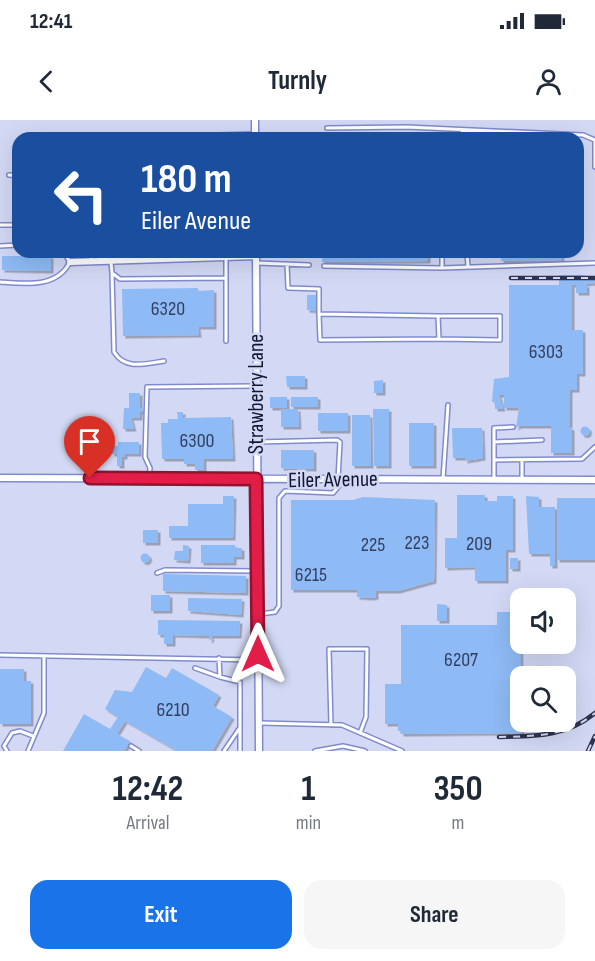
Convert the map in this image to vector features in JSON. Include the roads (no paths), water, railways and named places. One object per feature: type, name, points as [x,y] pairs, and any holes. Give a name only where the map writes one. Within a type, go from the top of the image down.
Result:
[{"type":"street","points":[[70,262],[197,258]]},
{"type":"street","name":"Strawberry Lane","points":[[256,258],[259,751]]},
{"type":"street","name":"Eiler Avenue","points":[[0,478],[595,480]]},
{"type":"lane","points":[[327,128],[408,127],[462,132]]},
{"type":"lane","points":[[595,140],[595,167]]},
{"type":"lane","points":[[0,282],[26,284],[52,280],[64,273],[70,262],[67,258]]},
{"type":"lane","points":[[226,258],[226,341]]},
{"type":"lane","points":[[260,258],[287,264],[309,265]]},
{"type":"lane","points":[[442,258],[442,268]]},
{"type":"lane","points":[[467,258],[468,267]]},
{"type":"lane","points":[[111,261],[114,352],[119,360],[130,365],[164,361]]},
{"type":"lane","points":[[324,266],[442,268],[595,263]]},
{"type":"lane","points":[[287,264],[288,288],[319,288],[319,314],[320,340],[500,340],[500,316],[319,314]]},
{"type":"lane","points":[[112,273],[120,279],[226,278]]},
{"type":"lane","points":[[438,316],[439,339]]},
{"type":"lane","points":[[149,479],[150,468],[145,457],[147,387],[256,386]]},
{"type":"lane","points":[[443,479],[448,405]]},
{"type":"lane","points":[[494,480],[494,428],[513,427]]},
{"type":"lane","points":[[257,442],[337,440],[340,442],[341,480],[333,493],[285,491],[279,498],[279,606],[275,612],[258,614]]},
{"type":"lane","points":[[494,442],[542,440]]},
{"type":"lane","points":[[494,460],[582,459],[595,447]]},
{"type":"lane","points":[[522,460],[522,480]]},
{"type":"lane","points":[[157,573],[165,570],[258,571]]},
{"type":"lane","points":[[331,725],[330,649],[367,649],[366,717],[360,733]]},
{"type":"lane","points":[[0,655],[258,660]]},
{"type":"lane","points":[[28,751],[44,713],[44,657]]},
{"type":"lane","points":[[219,658],[220,676]]},
{"type":"lane","points":[[195,668],[240,682],[240,751]]},
{"type":"lane","points":[[258,723],[342,725],[402,751]]},
{"type":"lane","points":[[224,751],[240,729]]},
{"type":"lane","points":[[7,751],[4,746],[12,733],[20,731],[33,736]]},
{"type":"lane","points":[[131,746],[140,751]]},
{"type":"lane","points":[[315,751],[343,746],[364,751]]},
{"type":"railway","points":[[511,278],[595,278]]},
{"type":"railway","points":[[499,737],[550,734],[573,727],[595,713]]},
{"type":"railway","points":[[588,751],[595,736]]}]
